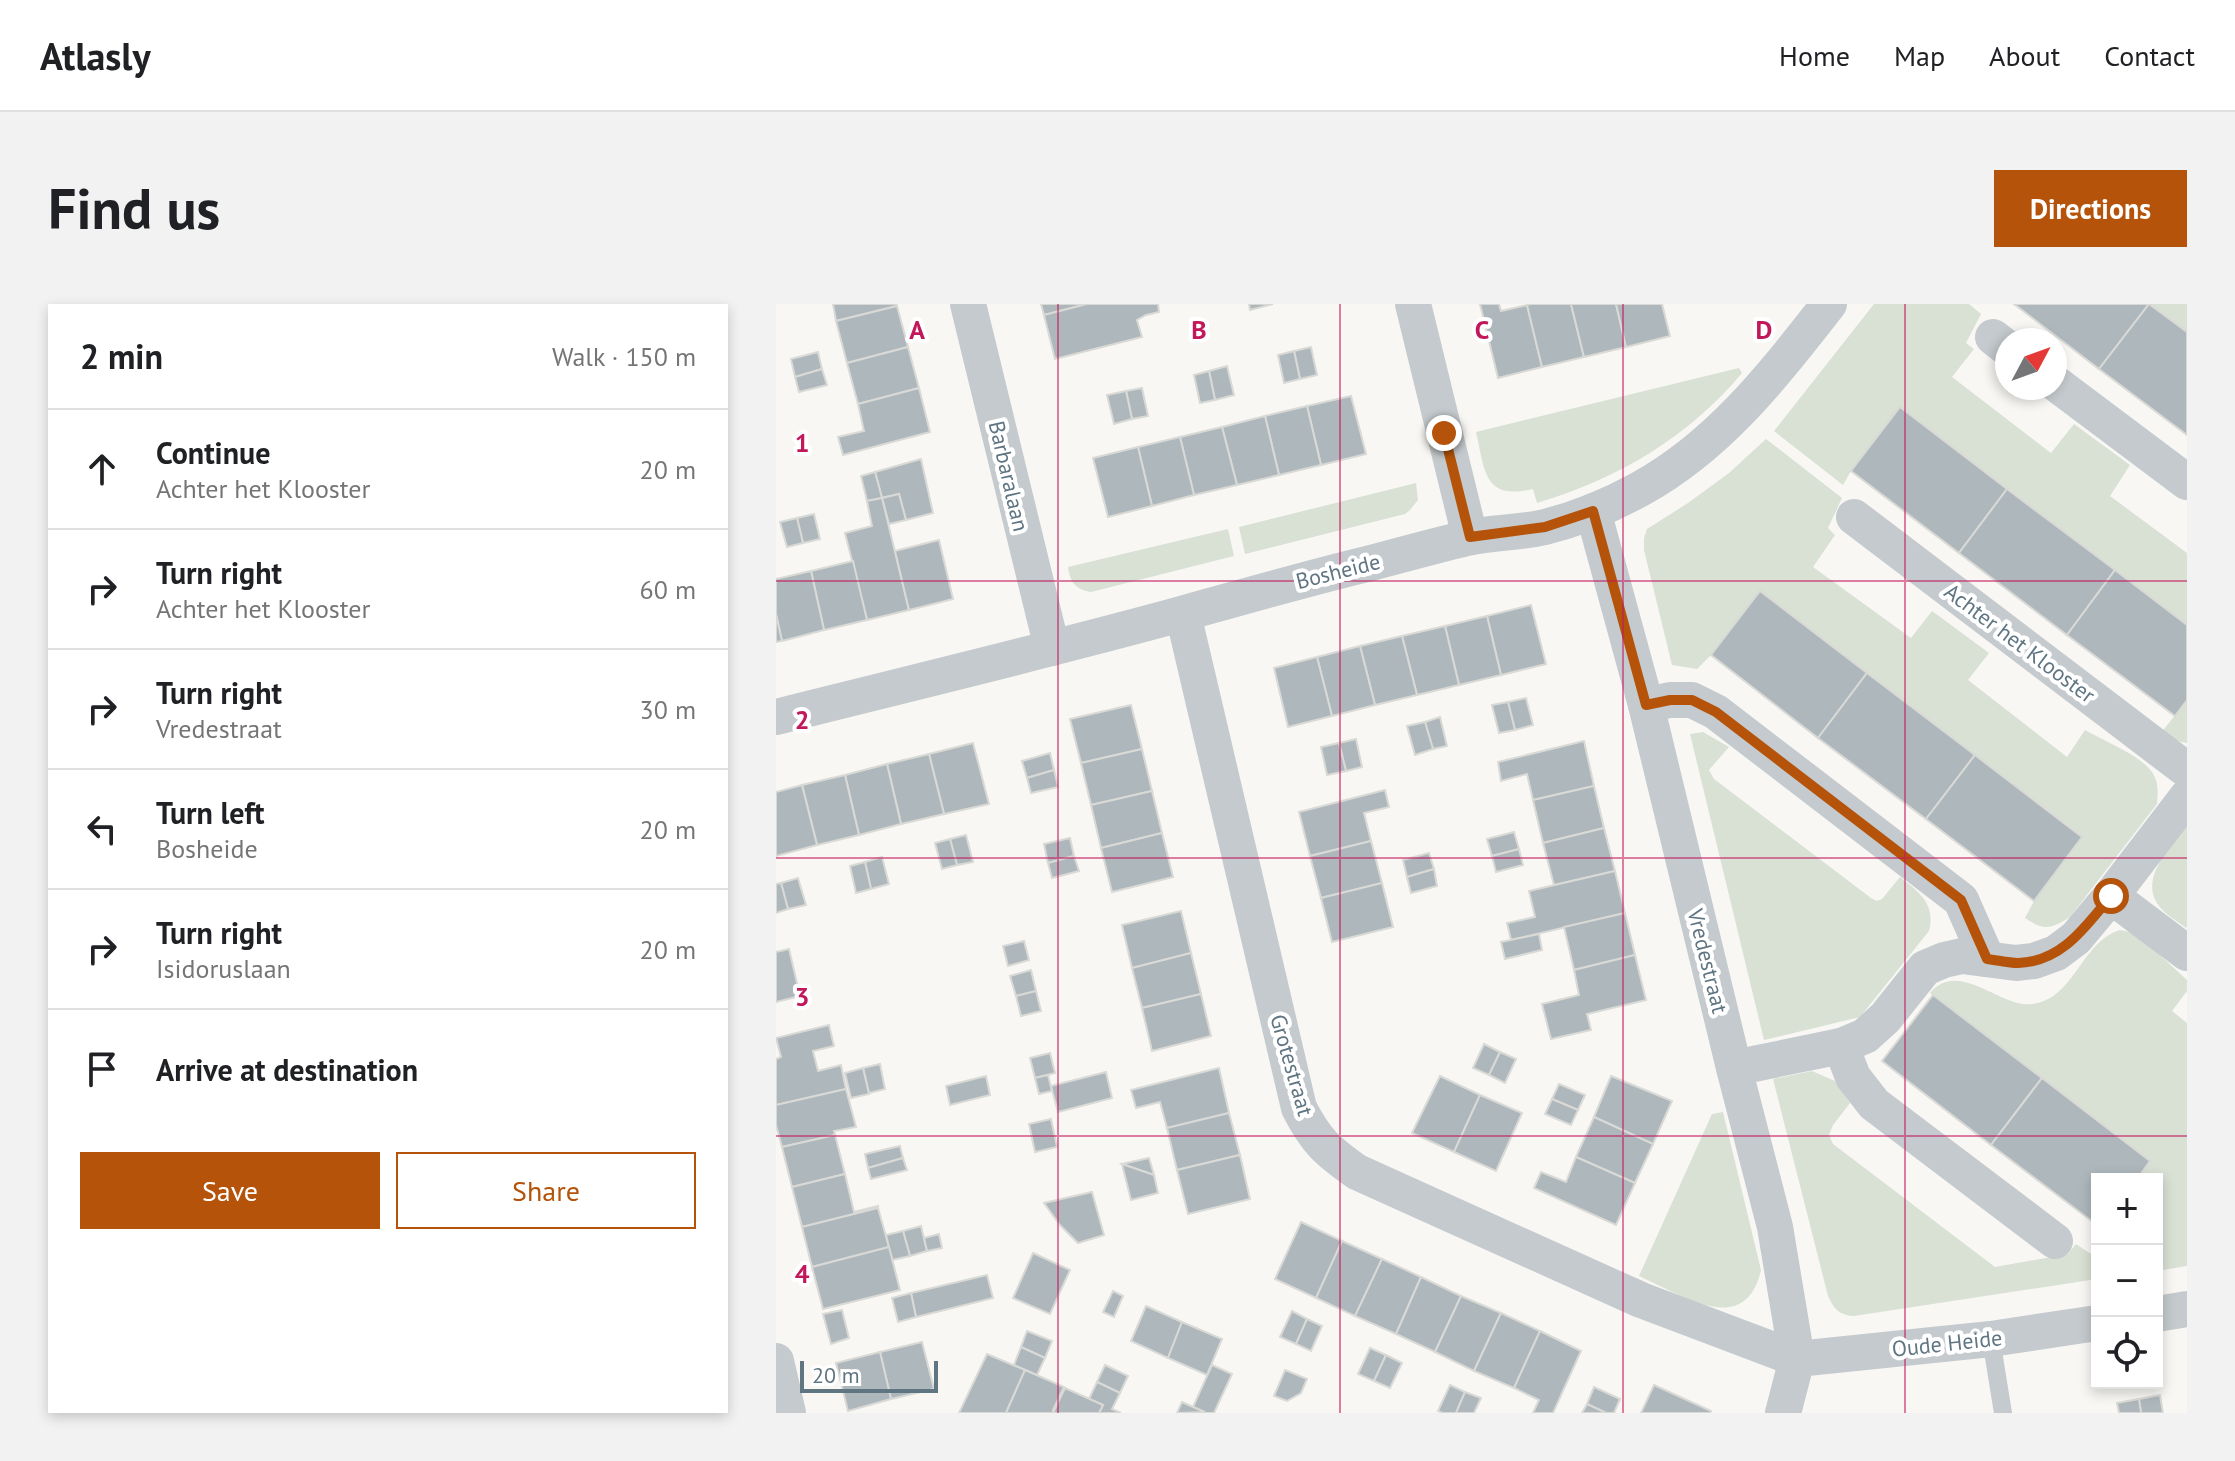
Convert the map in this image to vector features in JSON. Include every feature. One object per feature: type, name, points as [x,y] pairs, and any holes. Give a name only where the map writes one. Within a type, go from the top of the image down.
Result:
[{"type":"street","name":"Barbaralaan","points":[[968,304],[1052,648]]},
{"type":"street","points":[[1413,304],[1470,537]]},
{"type":"street","name":"Bosheide","points":[[776,717],[1052,648],[1470,537],[1545,527],[1593,511],[1641,489],[1713,437],[1768,381],[1829,304]]},
{"type":"street","points":[[2067,392],[2187,482]]},
{"type":"street","name":"Vredestraat","points":[[1593,511],[1646,705],[1775,1227],[1797,1359],[1783,1413]]},
{"type":"street","name":"Achter het Klooster","points":[[1854,517],[2187,770]]},
{"type":"street","name":"Grotestraat","points":[[1183,614],[1299,1108],[1312,1132],[1331,1153],[1357,1172],[1641,1300],[1797,1359]]},
{"type":"street","points":[[1646,705],[1692,700],[1716,712],[1961,900],[1987,959]]},
{"type":"street","points":[[1734,1068],[1841,1046],[1865,1036],[1885,1018],[1925,968],[1944,960],[1962,956],[2016,963],[2034,961],[2056,953],[2076,938],[2187,797]]},
{"type":"street","points":[[2111,896],[2187,953]]},
{"type":"street","points":[[1841,1046],[1853,1077],[1874,1104],[2055,1241]]},
{"type":"street","points":[[2163,1313],[2187,1309]]},
{"type":"street","name":"Oude Heide","points":[[1797,1359],[1991,1339],[2091,1324]]},
{"type":"street","points":[[776,1361],[788,1413]]},
{"type":"lane","points":[[1991,1339],[2003,1413]]},
{"type":"shaded area","points":[[1874,304],[1969,304],[1981,314],[1966,343],[1974,349],[1952,377],[2051,453],[2074,424],[2130,465],[2110,496],[2187,553],[2187,625],[1900,407],[1843,485],[1774,431]]},
{"type":"shaded area","points":[[2150,304],[2187,304],[2187,332]]},
{"type":"shaded area","points":[[1739,368],[1742,373],[1721,396],[1674,436],[1595,482],[1537,503],[1533,489],[1517,492],[1504,490],[1495,486],[1485,470],[1476,432]]},
{"type":"shaded area","points":[[1766,439],[1842,498],[1828,528],[1835,535],[1813,567],[1911,638],[1932,611],[1989,653],[1968,680],[2067,757],[2085,730],[2131,754],[2152,772],[2157,784],[2157,804],[2070,917],[2048,927],[2025,918],[2082,836],[1760,591],[1697,669],[1672,665],[1644,550],[1647,529],[1729,473]]},
{"type":"shaded area","points":[[1416,483],[1418,500],[1405,514],[1245,554],[1239,527]]},
{"type":"shaded area","points":[[1228,529],[1234,556],[1091,592],[1078,587],[1069,572],[1068,567]]},
{"type":"shaded area","points":[[2187,700],[2187,743],[2161,733]]},
{"type":"shaded area","points":[[1703,732],[1729,747],[1709,770],[1714,779],[1871,898],[1877,901],[1882,899],[1900,877],[1928,906],[1929,931],[1860,1017],[1764,1040],[1690,734]]},
{"type":"shaded area","points":[[2187,826],[2186,928],[2157,903],[2152,882],[2166,852]]},
{"type":"shaded area","points":[[2120,930],[2139,936],[2187,980],[2187,991],[2172,1011],[2187,1023],[2187,1266],[2163,1270],[2163,1173],[2141,1173],[2150,1161],[1930,993],[1941,984],[1954,981],[1967,982],[2021,1004],[2047,1000],[2059,992],[2107,936]]},
{"type":"shaded area","points":[[1812,1071],[1835,1081],[1850,1103],[1833,1125],[1829,1135],[1833,1144],[1995,1267],[2068,1254],[2076,1244],[2091,1254],[2091,1280],[1854,1316],[1844,1314],[1828,1296],[1773,1079]]},
{"type":"shaded area","points":[[1723,1112],[1761,1270],[1753,1291],[1741,1303],[1726,1307],[1691,1300],[1639,1276],[1712,1114]]},
{"type":"building","points":[[833,304],[896,304],[897,306],[836,321]]},
{"type":"building","points":[[1041,304],[1087,304],[1044,315]]},
{"type":"building","points":[[1087,304],[1158,304],[1159,312],[1137,320],[1142,337],[1055,359],[1044,315]]},
{"type":"building","points":[[1249,304],[1273,304],[1250,310]]},
{"type":"building","points":[[1480,304],[1499,304],[1501,311],[1527,305],[1542,367],[1498,378]]},
{"type":"building","points":[[1571,304],[1584,357],[1542,367],[1527,305]]},
{"type":"building","points":[[1571,304],[1616,304],[1626,347],[1584,357]]},
{"type":"building","points":[[1616,304],[1662,304],[1670,336],[1626,347]]},
{"type":"building","points":[[2014,304],[2149,304],[2099,369],[2067,345],[2067,328],[2045,328]]},
{"type":"building","points":[[2149,304],[2187,332],[2187,435],[2099,369]]},
{"type":"building","points":[[897,306],[908,347],[847,363],[836,321]]},
{"type":"building","points":[[908,347],[919,388],[858,404],[847,363]]},
{"type":"building","points":[[1311,347],[1317,375],[1300,379],[1294,351]]},
{"type":"building","points":[[1294,351],[1300,379],[1284,383],[1278,355]]},
{"type":"building","points":[[818,352],[822,369],[795,377],[791,359]]},
{"type":"building","points":[[1227,366],[1234,395],[1215,400],[1209,371]]},
{"type":"building","points":[[822,369],[827,385],[799,392],[795,377]]},
{"type":"building","points":[[1209,371],[1215,400],[1200,403],[1194,375]]},
{"type":"building","points":[[919,388],[930,432],[843,455],[838,437],[864,431],[858,404]]},
{"type":"building","points":[[1142,388],[1148,416],[1132,419],[1126,391]]},
{"type":"building","points":[[1126,391],[1132,419],[1114,424],[1107,395]]},
{"type":"building","points":[[1351,396],[1366,454],[1321,465],[1307,406]]},
{"type":"building","points":[[1307,406],[1321,465],[1279,475],[1265,416]]},
{"type":"building","points":[[1900,407],[2007,489],[1959,553],[1851,471]]},
{"type":"building","points":[[1265,416],[1279,475],[1237,485],[1222,427]]},
{"type":"building","points":[[1222,427],[1237,485],[1194,495],[1180,437]]},
{"type":"building","points":[[1180,437],[1194,495],[1152,506],[1138,447]]},
{"type":"building","points":[[1138,447],[1152,506],[1108,517],[1093,458]]},
{"type":"building","points":[[921,459],[933,513],[906,520],[899,494],[882,498],[875,472]]},
{"type":"building","points":[[875,472],[882,498],[867,501],[861,476]]},
{"type":"building","points":[[2007,489],[2115,570],[2067,635],[1959,553]]},
{"type":"building","points":[[899,494],[906,520],[889,524],[882,498]]},
{"type":"building","points":[[882,498],[909,610],[867,620],[845,533],[872,526],[867,501]]},
{"type":"building","points":[[814,514],[820,539],[803,543],[797,518]]},
{"type":"building","points":[[797,518],[803,543],[787,547],[780,522]]},
{"type":"building","points":[[939,540],[953,599],[909,610],[895,551]]},
{"type":"building","points":[[853,561],[867,620],[824,630],[811,571]]},
{"type":"building","points":[[2115,570],[2187,625],[2187,700],[2175,716],[2067,635]]},
{"type":"building","points":[[811,571],[824,630],[782,641],[776,614],[776,579]]},
{"type":"building","points":[[1760,591],[1867,673],[1818,738],[1711,655]]},
{"type":"building","points":[[1531,605],[1546,664],[1501,675],[1487,616]]},
{"type":"building","points":[[776,614],[782,641],[776,642]]},
{"type":"building","points":[[1487,616],[1501,675],[1459,685],[1445,626]]},
{"type":"building","points":[[1445,626],[1459,685],[1417,695],[1402,636]]},
{"type":"building","points":[[1402,636],[1417,695],[1375,705],[1360,646]]},
{"type":"building","points":[[1360,646],[1375,705],[1332,716],[1317,657]]},
{"type":"building","points":[[1317,657],[1332,716],[1288,727],[1274,668]]},
{"type":"building","points":[[1867,673],[1975,755],[1926,819],[1818,738]]},
{"type":"building","points":[[1526,698],[1533,725],[1515,730],[1508,702]]},
{"type":"building","points":[[1508,702],[1515,730],[1499,733],[1492,705]]},
{"type":"building","points":[[1131,705],[1142,749],[1081,763],[1070,719]]},
{"type":"building","points":[[1440,717],[1447,746],[1433,749],[1425,722]]},
{"type":"building","points":[[1425,722],[1433,749],[1415,755],[1407,726]]},
{"type":"building","points":[[1356,739],[1362,767],[1346,771],[1339,743]]},
{"type":"building","points":[[1584,741],[1594,786],[1533,800],[1527,774],[1501,781],[1498,762]]},
{"type":"building","points":[[973,743],[989,804],[944,814],[929,754]]},
{"type":"building","points":[[1339,743],[1346,771],[1327,775],[1321,747]]},
{"type":"building","points":[[1142,749],[1152,791],[1091,805],[1081,763]]},
{"type":"building","points":[[1050,753],[1054,770],[1027,778],[1022,761]]},
{"type":"building","points":[[929,754],[944,814],[901,824],[887,764]]},
{"type":"building","points":[[1975,755],[2082,837],[2034,901],[1926,819]]},
{"type":"building","points":[[887,764],[901,824],[859,835],[845,775]]},
{"type":"building","points":[[1054,770],[1058,787],[1031,793],[1027,778]]},
{"type":"building","points":[[845,775],[859,835],[817,845],[802,785]]},
{"type":"building","points":[[802,785],[817,845],[776,856],[776,792]]},
{"type":"building","points":[[1594,786],[1604,828],[1543,843],[1533,800]]},
{"type":"building","points":[[1385,790],[1389,807],[1364,813],[1371,841],[1310,856],[1299,812]]},
{"type":"building","points":[[1152,791],[1162,833],[1101,848],[1091,805]]},
{"type":"building","points":[[1604,828],[1615,871],[1554,885],[1543,843]]},
{"type":"building","points":[[1514,832],[1519,849],[1492,856],[1487,839]]},
{"type":"building","points":[[1162,833],[1173,877],[1112,892],[1101,848]]},
{"type":"building","points":[[966,835],[973,862],[957,865],[950,839]]},
{"type":"building","points":[[1070,838],[1074,856],[1048,863],[1044,844]]},
{"type":"building","points":[[950,839],[957,865],[942,869],[935,843]]},
{"type":"building","points":[[1371,841],[1382,883],[1321,898],[1310,856]]},
{"type":"building","points":[[1519,849],[1523,865],[1496,872],[1492,856]]},
{"type":"building","points":[[1429,853],[1434,869],[1407,877],[1403,860]]},
{"type":"building","points":[[1074,856],[1079,871],[1052,878],[1048,863]]},
{"type":"building","points":[[882,857],[889,884],[871,889],[865,862]]},
{"type":"building","points":[[865,862],[871,889],[856,893],[850,866]]},
{"type":"building","points":[[1434,869],[1437,886],[1411,893],[1407,877]]},
{"type":"building","points":[[1615,871],[1625,913],[1511,940],[1507,923],[1535,917],[1529,891]]},
{"type":"building","points":[[798,878],[806,905],[788,909],[781,883]]},
{"type":"building","points":[[781,883],[788,909],[776,913],[776,884]]},
{"type":"building","points":[[1382,883],[1393,927],[1332,942],[1321,898]]},
{"type":"building","points":[[1181,911],[1191,953],[1132,968],[1122,925]]},
{"type":"building","points":[[1625,913],[1635,955],[1574,970],[1564,927]]},
{"type":"building","points":[[1539,934],[1542,950],[1505,959],[1501,942]]},
{"type":"building","points":[[1024,941],[1029,960],[1008,966],[1003,946]]},
{"type":"building","points":[[789,949],[800,996],[776,1002],[776,952]]},
{"type":"building","points":[[1191,953],[1201,994],[1142,1008],[1132,968]]},
{"type":"building","points":[[1635,955],[1646,1000],[1587,1014],[1591,1030],[1551,1039],[1542,1004],[1579,995],[1574,970]]},
{"type":"building","points":[[1031,970],[1036,991],[1016,996],[1010,976]]},
{"type":"building","points":[[1036,991],[1041,1011],[1021,1016],[1016,996]]},
{"type":"building","points":[[1201,994],[1211,1036],[1152,1051],[1142,1008]]},
{"type":"building","points":[[1933,995],[2042,1078],[1991,1145],[1882,1061]]},
{"type":"building","points":[[829,1025],[834,1046],[813,1051],[818,1071],[841,1065],[846,1089],[776,1105],[776,1059],[781,1057],[776,1038]]},
{"type":"building","points":[[1484,1044],[1500,1052],[1489,1075],[1473,1068]]},
{"type":"building","points":[[1500,1052],[1516,1059],[1505,1083],[1489,1075]]},
{"type":"building","points":[[1050,1053],[1055,1073],[1035,1078],[1030,1058]]},
{"type":"building","points":[[880,1064],[885,1089],[869,1093],[863,1068]]},
{"type":"building","points":[[863,1068],[869,1094],[851,1098],[845,1073]]},
{"type":"building","points":[[1219,1068],[1229,1113],[1167,1128],[1160,1102],[1136,1108],[1131,1090]]},
{"type":"building","points":[[1106,1072],[1112,1098],[1058,1112],[1051,1086]]},
{"type":"building","points":[[1048,1075],[1052,1091],[1039,1094],[1035,1078]]},
{"type":"building","points":[[986,1076],[990,1095],[950,1105],[946,1086]]},
{"type":"building","points":[[1440,1076],[1480,1095],[1454,1152],[1412,1133]]},
{"type":"building","points":[[1611,1076],[1672,1101],[1653,1144],[1594,1117]]},
{"type":"building","points":[[2042,1078],[2150,1161],[2141,1173],[2091,1173],[2091,1220],[1991,1145]]},
{"type":"building","points":[[1559,1084],[1585,1095],[1578,1110],[1552,1099]]},
{"type":"building","points":[[846,1089],[856,1127],[782,1147],[776,1125],[776,1105]]},
{"type":"building","points":[[1480,1095],[1522,1113],[1496,1171],[1454,1152]]},
{"type":"building","points":[[1552,1099],[1578,1110],[1571,1125],[1545,1114]]},
{"type":"building","points":[[1229,1113],[1240,1155],[1177,1170],[1167,1128]]},
{"type":"building","points":[[1594,1117],[1653,1144],[1635,1183],[1576,1157]]},
{"type":"building","points":[[1051,1119],[1057,1147],[1035,1152],[1029,1124]]},
{"type":"building","points":[[835,1135],[845,1174],[792,1187],[782,1147]]},
{"type":"building","points":[[900,1146],[903,1158],[868,1168],[865,1154]]},
{"type":"building","points":[[1240,1155],[1250,1199],[1188,1214],[1177,1170]]},
{"type":"building","points":[[1576,1157],[1635,1183],[1616,1225],[1534,1188],[1541,1172],[1566,1182]]},
{"type":"building","points":[[903,1158],[907,1170],[871,1179],[868,1168]]},
{"type":"building","points":[[1149,1158],[1154,1175],[1122,1164]]},
{"type":"building","points":[[1122,1164],[1154,1175],[1158,1193],[1131,1200]]},
{"type":"building","points":[[845,1174],[854,1212],[878,1208],[802,1227],[792,1187]]},
{"type":"building","points":[[1092,1192],[1104,1235],[1078,1243],[1044,1203]]},
{"type":"building","points":[[878,1208],[889,1247],[812,1267],[802,1227]]},
{"type":"building","points":[[1301,1222],[1342,1241],[1316,1298],[1275,1279]]},
{"type":"building","points":[[921,1226],[927,1251],[910,1256],[903,1231]]},
{"type":"building","points":[[903,1231],[910,1256],[892,1260],[886,1235]]},
{"type":"building","points":[[939,1234],[942,1248],[927,1251],[924,1238]]},
{"type":"building","points":[[1342,1241],[1382,1259],[1355,1316],[1316,1298]]},
{"type":"building","points":[[889,1247],[900,1290],[823,1309],[812,1267]]},
{"type":"building","points":[[1033,1253],[1070,1270],[1050,1314],[1013,1298]]},
{"type":"building","points":[[1382,1259],[1421,1277],[1396,1334],[1355,1316]]},
{"type":"building","points":[[987,1275],[993,1298],[916,1317],[911,1293]]},
{"type":"building","points":[[1421,1277],[1461,1296],[1435,1352],[1396,1334]]},
{"type":"building","points":[[1113,1291],[1123,1296],[1114,1317],[1103,1312]]},
{"type":"building","points":[[911,1293],[916,1317],[898,1322],[892,1298]]},
{"type":"building","points":[[1461,1296],[1501,1313],[1474,1371],[1435,1352]]},
{"type":"building","points":[[1146,1306],[1182,1322],[1168,1358],[1131,1341]]},
{"type":"building","points":[[842,1310],[849,1338],[831,1344],[823,1314]]},
{"type":"building","points":[[1292,1311],[1307,1319],[1296,1344],[1280,1337]]},
{"type":"building","points":[[1501,1313],[1540,1331],[1514,1388],[1474,1371]]},
{"type":"building","points":[[1307,1319],[1322,1326],[1311,1351],[1296,1344]]},
{"type":"building","points":[[1182,1322],[1222,1339],[1207,1375],[1168,1358]]},
{"type":"building","points":[[1027,1331],[1052,1341],[1045,1358],[1021,1347]]},
{"type":"building","points":[[1540,1331],[1581,1351],[1553,1413],[1533,1413],[1539,1400],[1514,1388]]},
{"type":"building","points":[[922,1342],[934,1389],[891,1399],[880,1352]]},
{"type":"building","points":[[1021,1347],[1045,1358],[1037,1375],[1014,1365]]},
{"type":"building","points":[[1370,1348],[1386,1355],[1374,1381],[1358,1374]]},
{"type":"building","points":[[880,1352],[891,1399],[848,1411],[836,1363]]},
{"type":"building","points":[[987,1354],[1025,1370],[1006,1413],[959,1413]]},
{"type":"building","points":[[1386,1355],[1402,1363],[1390,1388],[1374,1381]]},
{"type":"building","points":[[1105,1365],[1128,1376],[1120,1393],[1097,1382]]},
{"type":"building","points":[[1212,1365],[1232,1374],[1214,1413],[1205,1413],[1193,1407]]},
{"type":"building","points":[[1025,1370],[1064,1387],[1053,1413],[1006,1413]]},
{"type":"building","points":[[1285,1370],[1307,1379],[1301,1393],[1287,1401],[1274,1396]]},
{"type":"building","points":[[1097,1382],[1120,1393],[1112,1409],[1121,1413],[1099,1413],[1103,1405],[1089,1399]]},
{"type":"building","points":[[1450,1385],[1465,1392],[1456,1413],[1443,1413],[1438,1411]]},
{"type":"building","points":[[1654,1385],[1711,1411],[1641,1413]]},
{"type":"building","points":[[1594,1387],[1620,1399],[1614,1413],[1606,1413],[1587,1404]]},
{"type":"building","points":[[1065,1388],[1103,1405],[1099,1413],[1053,1413]]},
{"type":"building","points":[[1465,1392],[1481,1398],[1474,1413],[1456,1413]]},
{"type":"building","points":[[2160,1395],[2163,1413],[2141,1413],[2139,1399]]},
{"type":"building","points":[[2139,1399],[2141,1413],[2119,1413],[2117,1403]]},
{"type":"building","points":[[1182,1402],[1193,1407],[1205,1412],[1177,1413]]},
{"type":"building","points":[[1587,1404],[1606,1413],[1582,1413]]},
{"type":"route","points":[[1444,433],[1470,537],[1545,527],[1593,511],[1646,705],[1692,700],[1716,712],[1961,900],[1987,959],[2016,963],[2034,961],[2056,953],[2076,938],[2111,896]]}]
